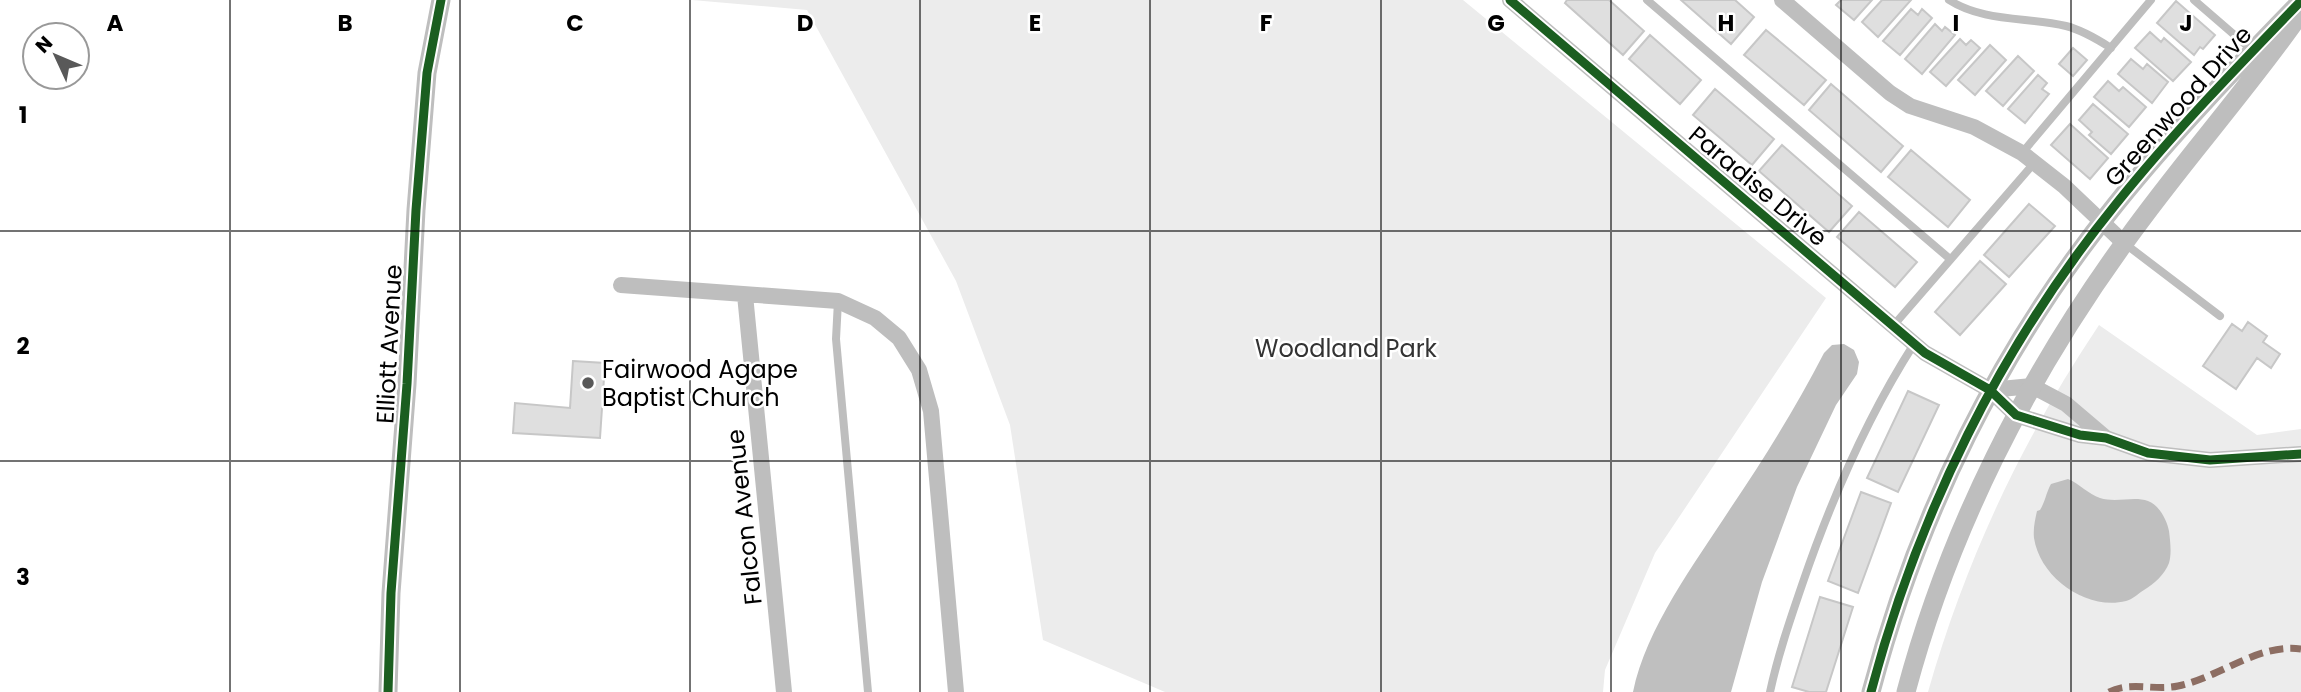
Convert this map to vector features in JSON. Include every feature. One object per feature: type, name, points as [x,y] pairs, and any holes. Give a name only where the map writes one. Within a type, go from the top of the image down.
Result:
[{"type":"street","name":"Elliott Avenue","points":[[388,692],[391,593],[407,383],[416,210],[427,73],[441,0]]},
{"type":"street","name":"Paradise Drive","points":[[1510,0],[1914,344],[1990,390],[2016,415]]},
{"type":"street","points":[[1782,0],[1800,6],[1890,93],[1910,106],[1974,127],[2028,157],[2124,243]]},
{"type":"street","name":"Greenwood Drive","points":[[1871,692],[1910,566],[1929,518],[1990,390],[2039,310],[2102,222],[2252,51],[2301,1]]},
{"type":"street","name":"Greenwood Drive","points":[[1906,692],[1914,659],[1944,574],[1972,505],[2016,415],[2058,341],[2124,243],[2301,13]]},
{"type":"street","points":[[621,285],[838,300],[875,318],[899,338],[919,369],[931,411],[956,692]]},
{"type":"street","name":"Falcon Avenue","points":[[745,295],[784,692]]},
{"type":"street","points":[[1990,390],[2032,386],[2066,404],[2106,438]]},
{"type":"street","points":[[2016,415],[2080,435],[2106,438],[2148,453],[2182,458],[2210,460],[2301,454]]},
{"type":"lane","points":[[1647,0],[1950,259]]},
{"type":"lane","points":[[1948,0],[1961,8],[1986,15],[2067,27],[2093,37],[2110,48]]},
{"type":"lane","points":[[1893,326],[1950,259],[2110,48],[2151,0]]},
{"type":"lane","points":[[2194,0],[2252,51]]},
{"type":"lane","points":[[2124,243],[2220,316]]},
{"type":"lane","points":[[838,300],[836,339],[868,692]]},
{"type":"lane","points":[[1770,692],[1777,660],[1814,551],[1849,461],[1898,368],[1914,344]]},
{"type":"green space","name":"Woodland Park","points":[[692,0],[1463,0],[1826,298],[1655,553],[1605,670],[1603,692],[1165,692],[1043,640],[1010,425],[956,281],[807,10]]},
{"type":"green space","points":[[2099,325],[2257,435],[2301,429],[2301,692],[1928,692],[1960,595],[1999,502],[2045,412]]},
{"type":"shaded area","points":[[1844,344],[1854,350],[1859,362],[1857,374],[1836,405],[1797,487],[1762,582],[1731,692],[1633,692],[1649,644],[1673,597],[1767,452],[1824,353],[1832,345]]},
{"type":"shaded area","points":[[2068,479],[2100,498],[2148,501],[2159,509],[2164,518],[2170,538],[2169,563],[2155,582],[2131,599],[2111,603],[2081,596],[2055,578],[2038,553],[2034,538],[2037,511],[2042,507],[2051,484]]},
{"type":"building","points":[[1567,0],[1609,0],[1644,31],[1623,55],[1565,3]]},
{"type":"building","points":[[1681,0],[1735,0],[1754,17],[1731,44]]},
{"type":"building","points":[[1841,0],[1872,0],[1854,20],[1836,5]]},
{"type":"building","points":[[1882,0],[1911,0],[1878,37],[1862,22]]},
{"type":"building","points":[[2176,1],[2215,35],[2194,55],[2157,23]]},
{"type":"building","points":[[1911,9],[1918,15],[1922,9],[1932,18],[1900,55],[1883,41]]},
{"type":"building","points":[[1935,24],[1942,31],[1945,27],[1955,35],[1922,74],[1905,59]]},
{"type":"building","points":[[1766,30],[1826,80],[1804,105],[1744,55]]},
{"type":"building","points":[[2150,32],[2161,42],[2164,38],[2191,62],[2173,81],[2135,48]]},
{"type":"building","points":[[1650,35],[1701,80],[1680,104],[1629,59]]},
{"type":"building","points":[[1960,39],[1966,45],[1971,40],[1980,48],[1946,86],[1930,72]]},
{"type":"building","points":[[1990,45],[2006,60],[1975,95],[1958,80]]},
{"type":"building","points":[[2073,48],[2087,60],[2073,76],[2059,64]]},
{"type":"building","points":[[2018,56],[2034,71],[2003,106],[1986,91]]},
{"type":"building","points":[[2131,59],[2143,69],[2147,64],[2168,82],[2152,103],[2118,74]]},
{"type":"building","points":[[2038,75],[2047,83],[2042,89],[2049,94],[2025,123],[2008,109]]},
{"type":"building","points":[[2108,81],[2119,91],[2123,87],[2146,107],[2129,127],[2094,97]]},
{"type":"building","points":[[1831,84],[1903,146],[1881,172],[1809,110]]},
{"type":"building","points":[[1715,89],[1774,139],[1752,165],[1693,115]]},
{"type":"building","points":[[2093,104],[2128,134],[2111,154],[2089,135],[2092,132],[2079,120]]},
{"type":"building","points":[[2070,124],[2108,158],[2090,179],[2051,145]]},
{"type":"building","points":[[1782,145],[1852,206],[1829,232],[1759,171]]},
{"type":"building","points":[[1911,150],[1970,200],[1948,227],[1888,177]]},
{"type":"building","points":[[2029,204],[2055,226],[2009,277],[1984,255]]},
{"type":"building","points":[[1859,212],[1917,262],[1895,287],[1837,237]]},
{"type":"building","points":[[1980,261],[2006,284],[1960,335],[1935,312]]},
{"type":"building","points":[[2248,322],[2267,336],[2263,342],[2280,354],[2271,368],[2257,358],[2236,389],[2203,366],[2232,324],[2242,331]]},
{"type":"building","name":"Fairwood Agape Baptist Church","points":[[573,361],[605,363],[600,438],[513,433],[515,403],[570,408]]},
{"type":"building","points":[[1908,391],[1939,405],[1898,492],[1867,478]]},
{"type":"building","points":[[1861,492],[1891,503],[1858,593],[1828,581]]},
{"type":"building","points":[[1820,597],[1853,607],[1826,692],[1809,692],[1792,687]]},
{"type":"marked path","points":[[2109,692],[2125,687],[2178,686],[2269,651],[2301,649]]},
{"type":"cycle path","points":[[388,692],[391,593],[407,384],[416,210],[427,73],[441,0]]},
{"type":"cycle path","points":[[1510,0],[1925,353],[1990,390],[2016,415],[2080,435],[2106,438],[2148,453],[2210,460],[2301,454]]},
{"type":"cycle path","points":[[1871,692],[1890,626],[1939,497],[2000,374],[2035,316],[2074,259],[2160,151],[2301,1]]},
{"type":"place","name":"Fairwood Agape Baptist Church","points":[[588,383]]}]
